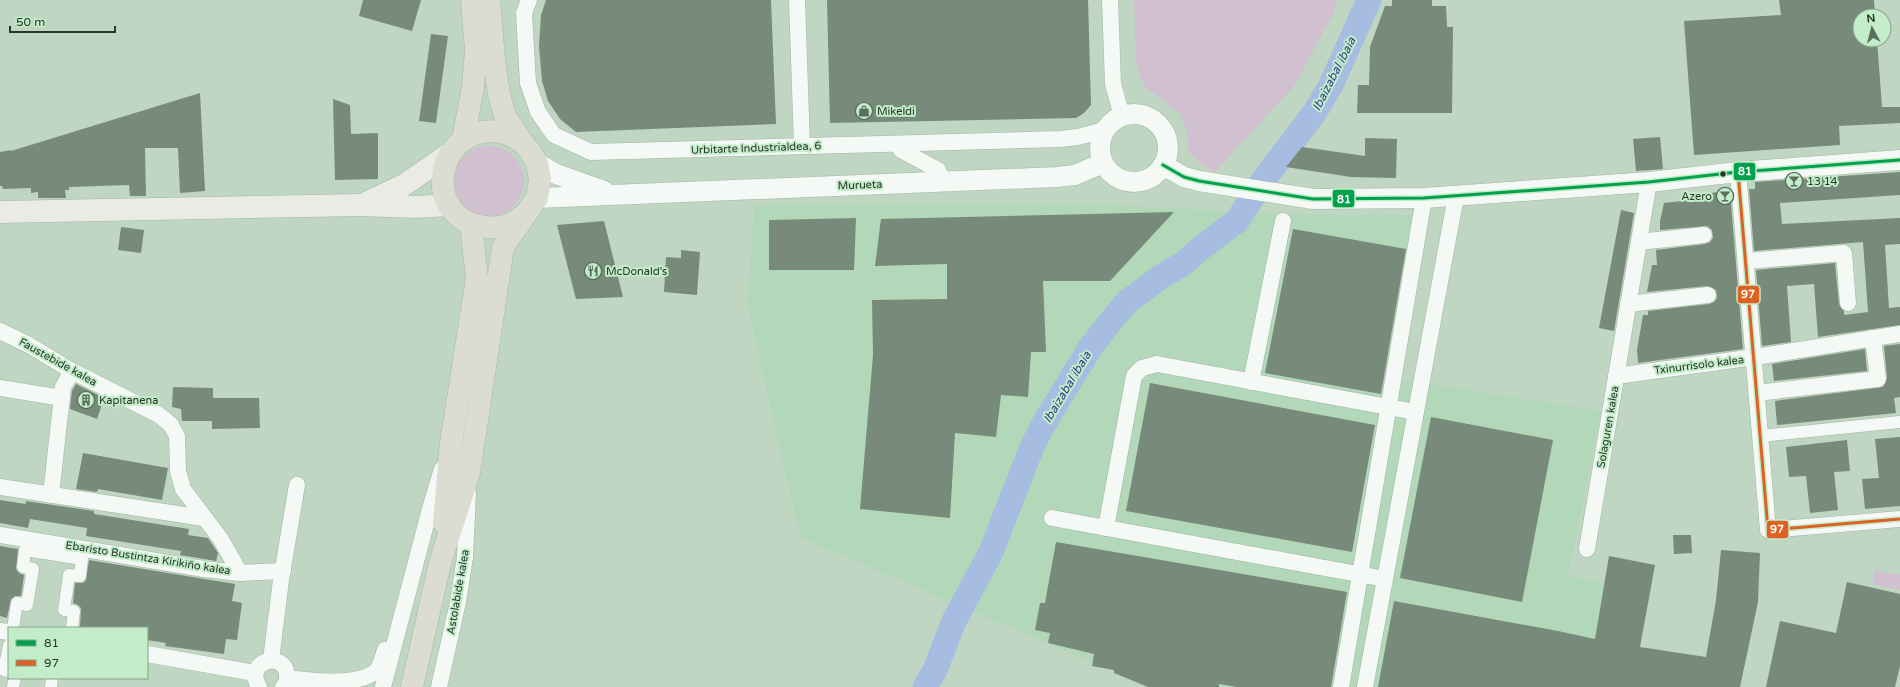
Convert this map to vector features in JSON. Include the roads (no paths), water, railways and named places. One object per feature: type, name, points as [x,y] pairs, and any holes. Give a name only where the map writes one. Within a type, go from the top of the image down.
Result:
[{"type":"main road","points":[[472,0],[476,51],[474,87],[456,147],[443,171],[443,189],[449,205],[459,217],[471,225],[492,229],[512,224],[533,204]]},
{"type":"main road","points":[[412,687],[440,562],[469,473],[504,247],[533,204],[540,180],[537,163],[505,116],[499,94],[494,59],[489,0]]},
{"type":"main road","points":[[362,205],[404,185],[456,147],[482,132],[502,132],[521,141]]},
{"type":"main road","points":[[0,212],[362,205],[416,208],[449,205]]},
{"type":"main road","points":[[440,562],[451,443],[477,278],[471,225]]},
{"type":"street","name":"Urbitarte Industrialdea, 6","points":[[529,0],[524,13],[528,83],[538,112],[554,135],[591,152],[1060,139],[1078,137],[1104,130]]},
{"type":"street","points":[[798,0],[802,146]]},
{"type":"street","points":[[1110,0],[1113,84],[1122,116]]},
{"type":"street","points":[[1132,114],[1152,120],[1160,126],[1165,135],[1167,155],[1163,165],[1152,176],[1138,182],[1127,182],[1118,178],[1109,172],[1103,163],[1100,147],[1104,130],[1112,122],[1122,116],[1132,114]]},
{"type":"street","points":[[897,144],[901,150],[938,170],[943,182]]},
{"type":"street","points":[[1163,165],[1184,177],[1219,185],[1313,199],[1424,198],[1456,196],[1649,182],[1738,172],[1900,160]]},
{"type":"street","name":"Murueta","points":[[537,163],[556,174],[614,194]]},
{"type":"street","name":"Murueta","points":[[533,204],[614,194],[1057,178],[1075,175],[1103,163]]},
{"type":"street","points":[[1738,172],[1755,357],[1768,530],[1900,519]]},
{"type":"street","name":"Solaguren kalea","points":[[1587,549],[1649,182]]},
{"type":"street","points":[[1366,687],[1415,412],[1456,196]]},
{"type":"street","points":[[1341,687],[1424,198]]},
{"type":"street","points":[[1251,382],[1283,222]]},
{"type":"street","points":[[1639,242],[1704,235]]},
{"type":"street","points":[[1746,261],[1844,252],[1848,303]]},
{"type":"street","points":[[1628,304],[1708,295]]},
{"type":"street","name":"Faustebide kalea","points":[[0,332],[72,371],[159,415],[172,424],[177,436],[178,471],[183,489],[204,518]]},
{"type":"street","name":"Txinurrisolo kalea","points":[[1616,376],[1755,357],[1900,334]]},
{"type":"street","points":[[1757,393],[1878,379],[1873,338]]},
{"type":"street","points":[[1106,528],[1134,376],[1142,368],[1157,364],[1415,412]]},
{"type":"street","points":[[51,495],[64,386],[72,371]]},
{"type":"street","points":[[0,388],[62,398]]},
{"type":"street","points":[[1761,436],[1900,422]]},
{"type":"street","points":[[383,687],[431,505],[451,443]]},
{"type":"street","name":"Astolabide kalea","points":[[439,687],[458,602],[465,557],[469,473]]},
{"type":"street","points":[[272,660],[283,571],[297,485]]},
{"type":"street","points":[[0,487],[204,518]]},
{"type":"street","name":"Ebaristo Bustintza Kirikiño kalea","points":[[204,518],[220,538],[240,573]]},
{"type":"street","points":[[1052,518],[1360,575],[1385,578]]},
{"type":"street","name":"Ebaristo Bustintza Kirikiño kalea","points":[[0,534],[204,569],[240,573]]},
{"type":"street","points":[[13,627],[17,603],[27,605],[31,583],[33,569],[23,567],[25,550],[82,559],[80,576],[69,575],[64,610],[74,611],[72,627]]},
{"type":"street","points":[[240,573],[283,571]]},
{"type":"street","points":[[148,654],[240,669],[257,680],[261,664],[272,660],[283,666],[285,682],[329,685],[364,679],[376,670],[383,655],[401,602],[408,593]]},
{"type":"street","points":[[8,650],[4,670],[8,671]]},
{"type":"waterway","name":"Ibaizabal ibaia","points":[[925,687],[935,670],[954,621],[991,552],[1031,449],[1043,425],[1090,348],[1127,302],[1162,276],[1184,263],[1202,247],[1237,221],[1262,182],[1315,112],[1331,85],[1369,0]]},
{"type":"place","name":"Mikeldi","points":[[864,111]]},
{"type":"place","name":"13 14","points":[[1794,181]]},
{"type":"place","name":"Azero","points":[[1725,196]]},
{"type":"place","name":"McDonald's","points":[[593,271]]},
{"type":"place","name":"Kapitanena","points":[[86,400]]}]
